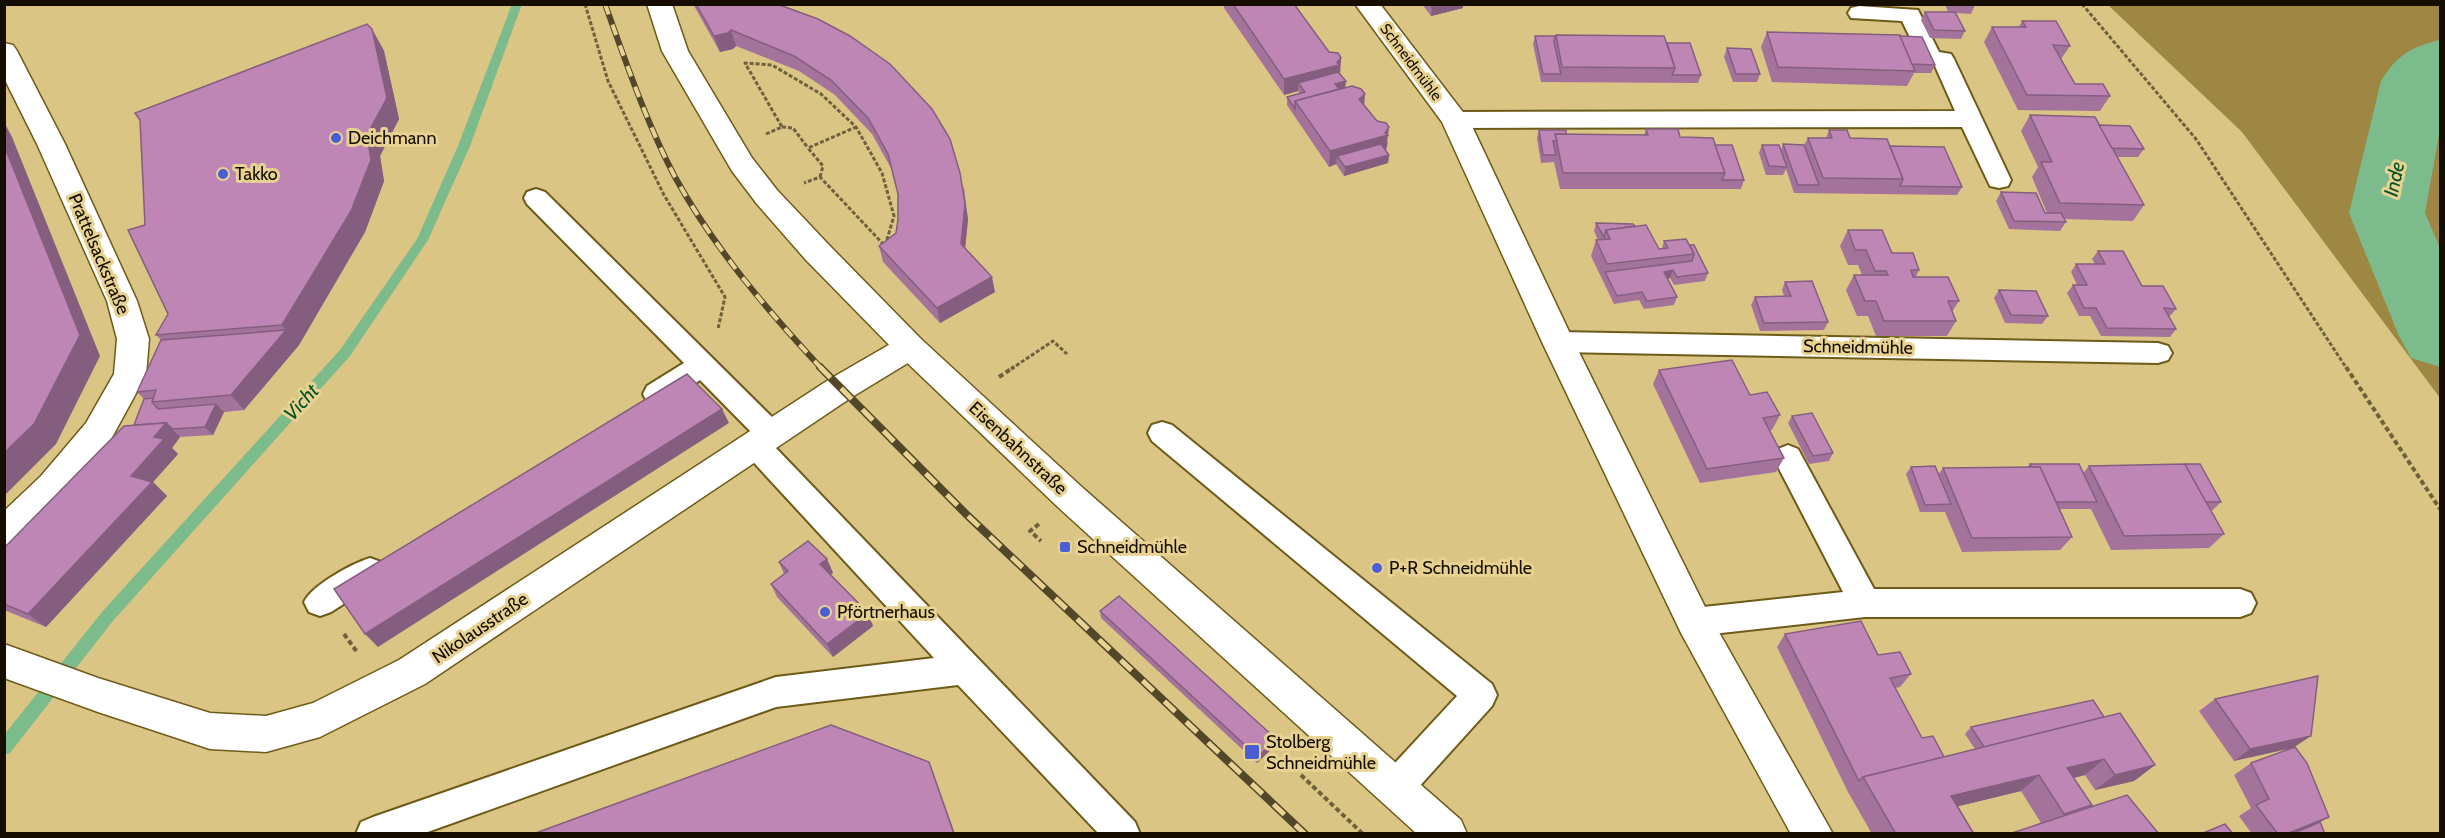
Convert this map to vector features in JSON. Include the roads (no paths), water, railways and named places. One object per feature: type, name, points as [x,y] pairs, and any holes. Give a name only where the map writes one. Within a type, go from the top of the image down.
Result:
[{"type":"street","name":"Eisenbahnstraße","points":[[659,4],[675,51],[734,150],[767,197],[816,252],[910,348],[1072,499],[1447,834]]},
{"type":"street","name":"Schneidmühle","points":[[1367,4],[1455,120],[1558,342],[1694,622],[1813,834]]},
{"type":"street","name":"Prattelsackstraße","points":[[4,51],[51,144],[122,301],[133,339],[129,375],[99,432],[52,486],[4,534]]},
{"type":"street","name":"Nikolausstraße","points":[[8,662],[98,695],[210,730],[266,734],[320,719],[412,672],[841,388],[910,348]]},
{"type":"lane","points":[[1859,13],[1910,15],[1931,58],[1943,60],[1999,180]]},
{"type":"lane","name":"Schneidmühle","points":[[1455,120],[1971,119]]},
{"type":"lane","points":[[536,198],[703,365],[763,440],[965,669],[1123,834]]},
{"type":"lane","name":"Schneidmühle","points":[[1558,342],[2158,353]]},
{"type":"lane","points":[[633,409],[703,365]]},
{"type":"lane","points":[[1161,433],[1480,695],[1395,788]]},
{"type":"lane","points":[[1788,457],[1865,603]]},
{"type":"lane","points":[[320,602],[391,558]]},
{"type":"lane","points":[[1694,622],[1865,603],[2240,603]]},
{"type":"lane","points":[[373,834],[776,692],[965,669]]},
{"type":"waterway","name":"Vicht","points":[[4,748],[107,617],[345,353],[422,240],[464,146],[517,4]]},
{"type":"waterway","name":"Inde","points":[[2440,61],[2415,81],[2387,213],[2440,336]]},
{"type":"railway","points":[[605,4],[655,135],[690,203],[742,278],[822,369]]},
{"type":"railway","points":[[820,367],[967,515],[1305,834]]},
{"type":"place","name":"Deichmann","points":[[336,138]]},
{"type":"place","name":"Takko","points":[[223,174]]},
{"type":"place","name":"Schneidmühle","points":[[1065,547]]},
{"type":"place","name":"P+R Schneidmühle","points":[[1377,568]]},
{"type":"place","name":"Pförtnerhaus","points":[[825,612]]},
{"type":"place","name":"Stolberg Schneidmühle","points":[[1252,752]]}]
